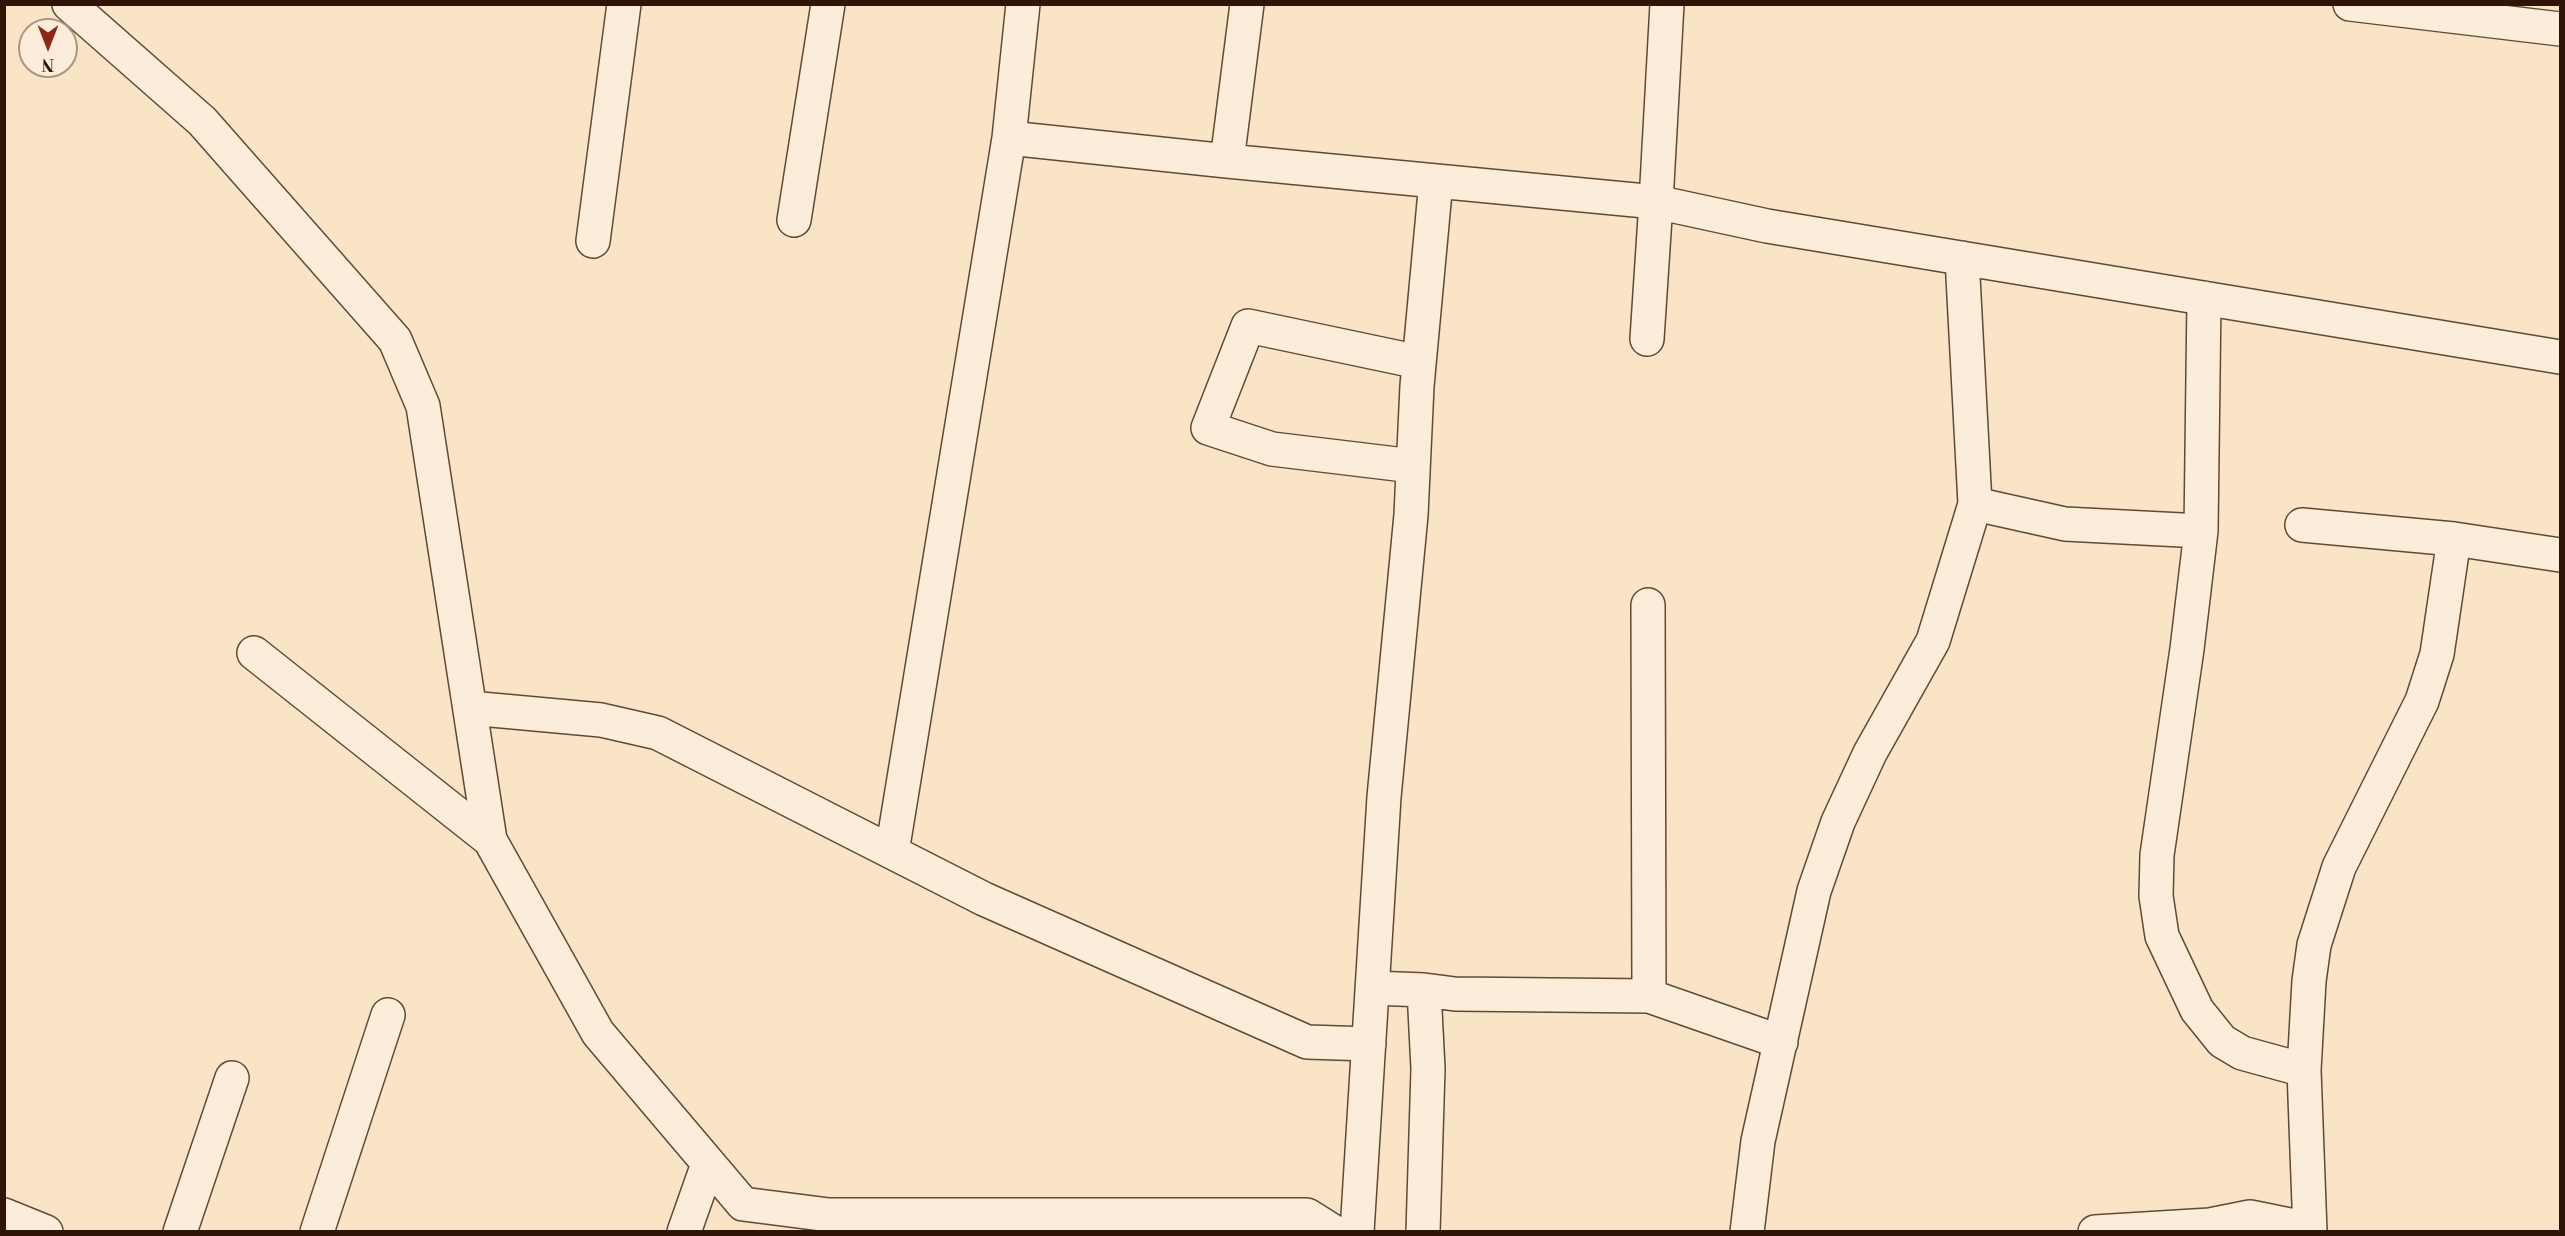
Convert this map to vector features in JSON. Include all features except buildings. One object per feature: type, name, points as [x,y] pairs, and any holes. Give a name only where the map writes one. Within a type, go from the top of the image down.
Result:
[{"type":"street","points":[[69,4],[202,121],[395,340],[423,406],[490,840],[598,1033],[743,1204],[829,1215],[1307,1215],[1334,1232]]},
{"type":"street","points":[[593,241],[624,4]]},
{"type":"street","points":[[794,219],[828,4]]},
{"type":"street","points":[[892,852],[1009,138],[1023,4]]},
{"type":"street","points":[[1227,161],[1247,4]]},
{"type":"street","points":[[1647,339],[1667,4]]},
{"type":"street","points":[[2350,4],[2560,29],[2560,24]]},
{"type":"street","points":[[1009,138],[1656,202],[1767,226],[2560,357]]},
{"type":"street","points":[[1357,1232],[1384,796],[1411,515],[1419,362],[1436,181]]},
{"type":"street","points":[[1747,1232],[1758,1141],[1814,891],[1835,832],[1870,753],[1933,641],[1975,504],[1962,258]]},
{"type":"street","points":[[2204,298],[2201,531],[2187,649],[2157,855],[2156,896],[2162,936],[2197,1010],[2222,1041],[2242,1053],[2304,1070]]},
{"type":"street","points":[[1413,466],[1272,449],[1208,428],[1248,326],[1419,362]]},
{"type":"street","points":[[1975,504],[2065,524],[2201,531]]},
{"type":"street","points":[[2302,525],[2454,539],[2560,555]]},
{"type":"street","points":[[2095,1232],[2210,1225],[2250,1217],[2309,1230],[2304,1070],[2309,981],[2314,945],[2339,867],[2422,701],[2437,654],[2454,539]]},
{"type":"street","points":[[1648,605],[1649,996]]},
{"type":"street","points":[[254,653],[490,840]]},
{"type":"street","points":[[470,708],[601,720],[658,733],[984,898],[1307,1042],[1369,1044]]},
{"type":"street","points":[[1373,988],[1455,994],[1649,996],[1781,1042]]},
{"type":"street","points":[[1423,1232],[1428,1069],[1424,990]]},
{"type":"street","points":[[317,1232],[388,1015]]},
{"type":"street","points":[[180,1232],[232,1078]]},
{"type":"street","points":[[684,1232],[708,1164]]},
{"type":"street","points":[[4,1215],[46,1232]]}]
